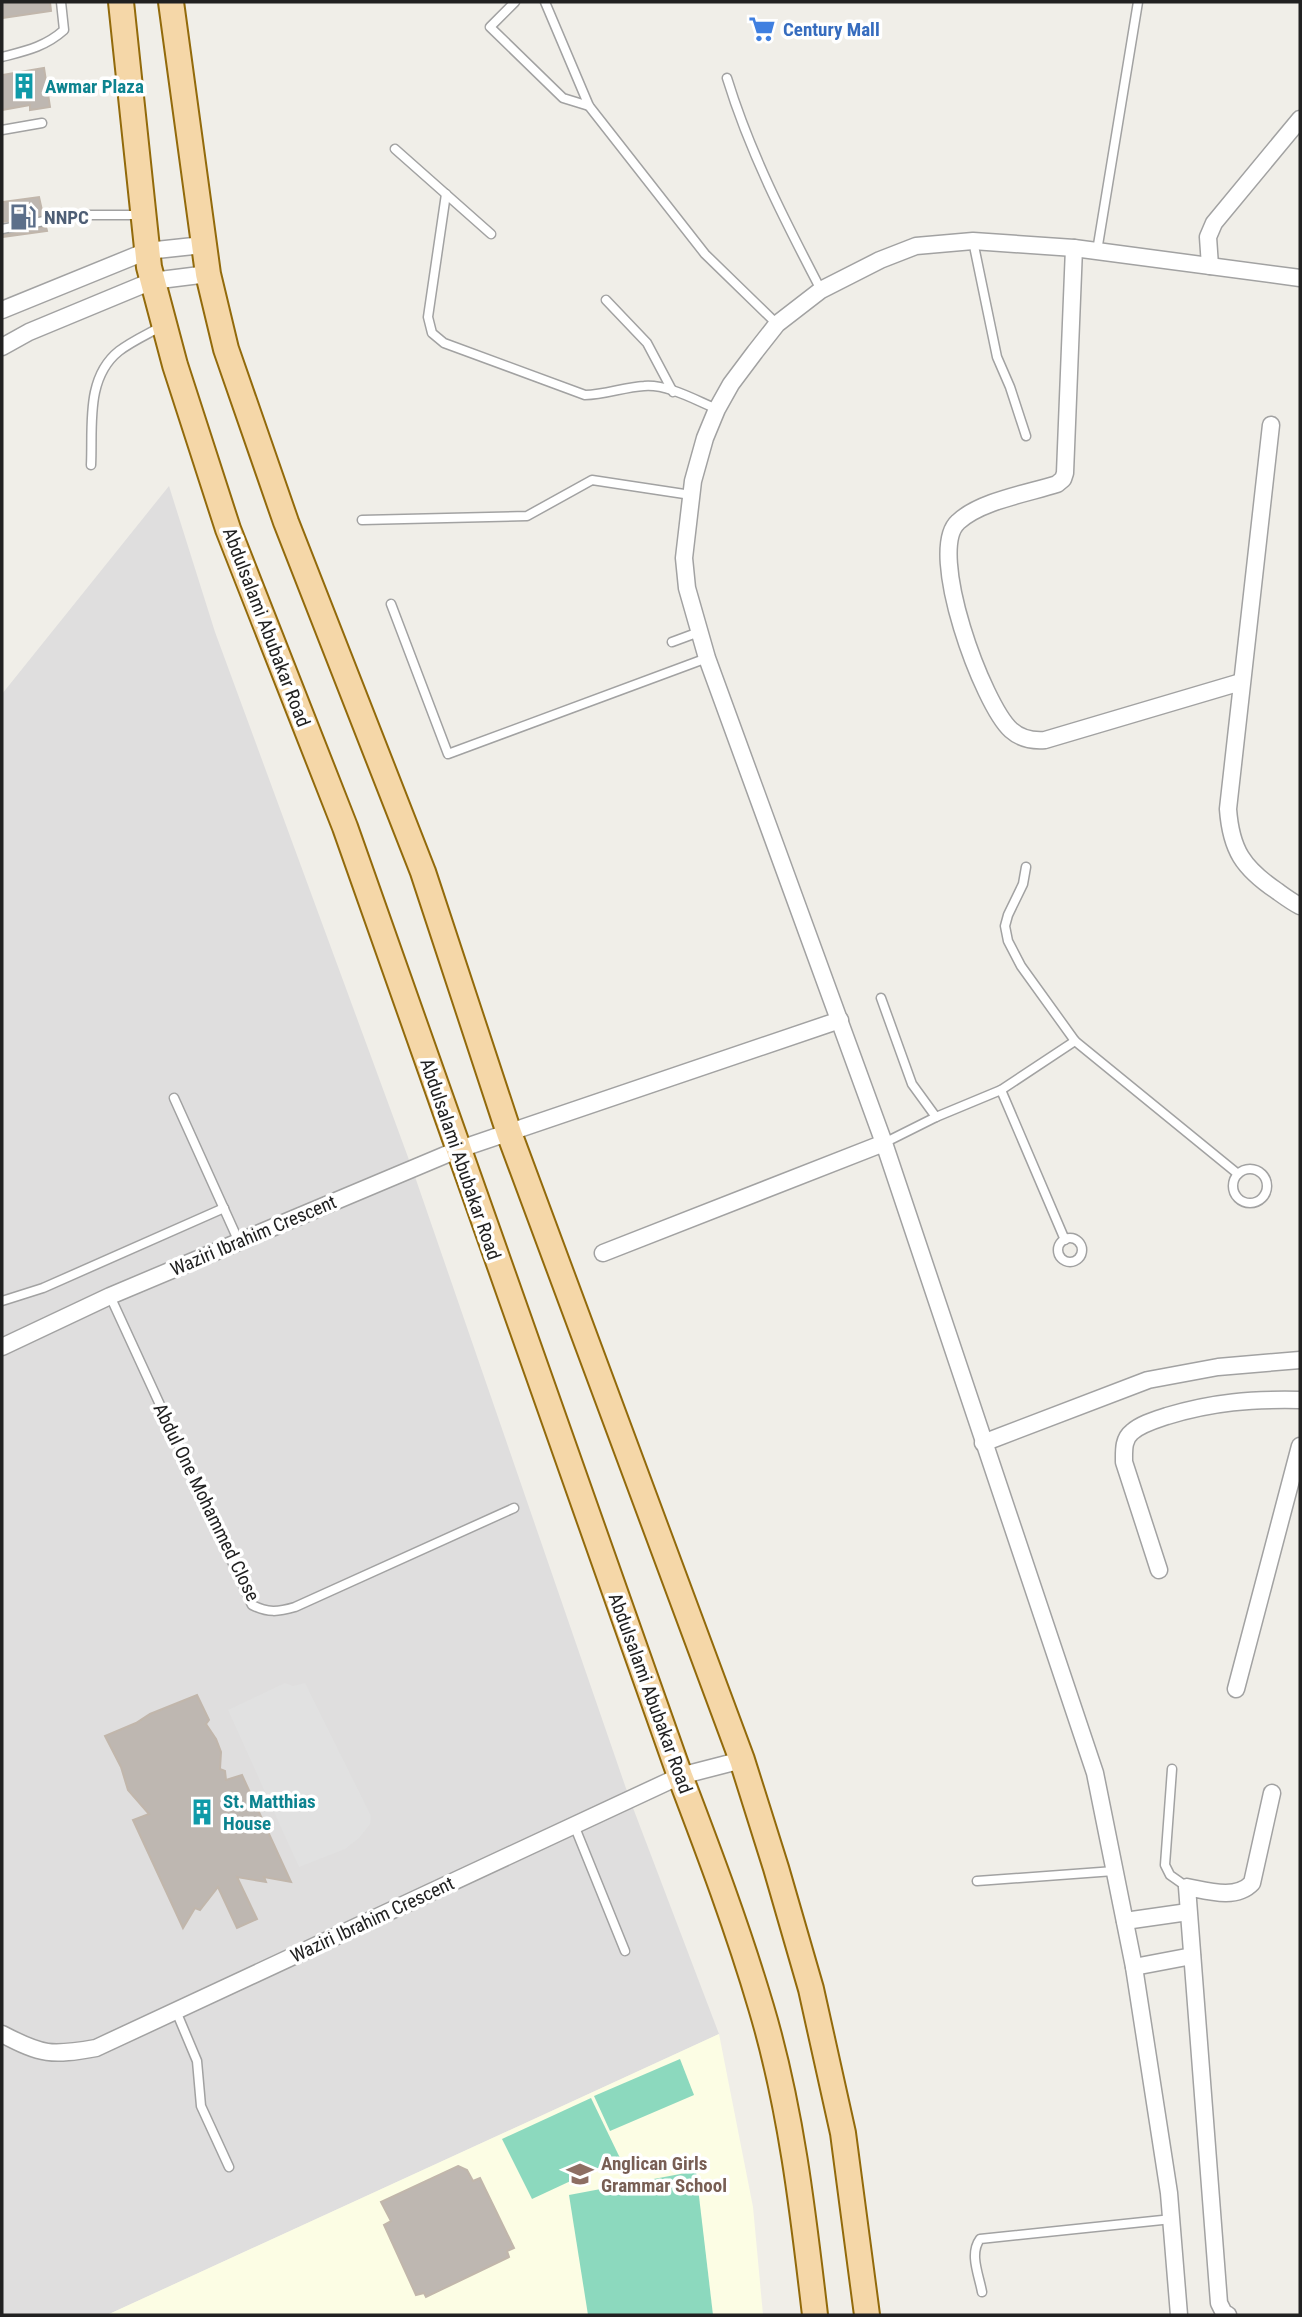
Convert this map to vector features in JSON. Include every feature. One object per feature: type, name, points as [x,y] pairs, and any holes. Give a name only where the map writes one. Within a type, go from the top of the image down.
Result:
[{"type":"main road","name":"Abdulsalami Abubakar Road","points":[[121,2],[147,251],[152,281],[175,365],[228,529],[345,827],[762,2008],[797,2172],[816,2315]]},
{"type":"main road","points":[[171,2],[203,245],[226,349],[278,498],[423,872],[509,1133],[742,1760],[784,1895],[823,2041],[843,2133],[867,2315]]},
{"type":"street","points":[[1210,266],[1208,237],[1214,223],[1300,119]]},
{"type":"street","points":[[1179,2315],[1172,2218],[1134,1967],[1091,1761],[884,1143],[707,658],[687,588],[684,558],[691,495],[705,438],[717,408],[731,384],[776,324],[821,290],[880,260],[916,246],[973,241],[1073,248],[1300,278]]},
{"type":"street","points":[[2,310],[147,251],[203,245]]},
{"type":"street","points":[[1073,248],[1065,473],[1057,484],[978,509],[956,523],[949,539],[948,564],[965,640],[1000,716],[1020,737],[1032,741],[1045,740],[1241,682]]},
{"type":"street","points":[[2,347],[29,332],[152,281],[208,274]]},
{"type":"street","points":[[1271,425],[1228,809],[1230,833],[1247,867],[1263,882],[1300,906]]},
{"type":"street","name":"Waziri Ibrahim Crescent","points":[[2,1347],[110,1296],[457,1150],[840,1020]]},
{"type":"street","points":[[603,1253],[884,1143]]},
{"type":"street","points":[[983,1443],[1148,1380],[1218,1367],[1300,1360]]},
{"type":"street","points":[[1159,1570],[1124,1462],[1124,1444],[1131,1432],[1152,1420],[1202,1405],[1254,1399],[1300,1399]]},
{"type":"street","points":[[1237,1689],[1300,1446]]},
{"type":"street","name":"Waziri Ibrahim Crescent","points":[[2,2034],[35,2051],[64,2054],[96,2048],[680,1776],[742,1760]]},
{"type":"street","points":[[1228,2315],[1224,2313],[1219,2302],[1187,1887],[1234,1893],[1245,1891],[1252,1883],[1272,1793]]},
{"type":"street","points":[[1125,1921],[1188,1912]]},
{"type":"street","points":[[1134,1967],[1192,1956]]},
{"type":"lane","points":[[2,57],[39,48],[64,30],[61,2]]},
{"type":"lane","points":[[515,2],[490,27],[563,98],[589,106]]},
{"type":"lane","points":[[545,2],[589,106],[705,254],[776,324]]},
{"type":"lane","points":[[1097,251],[1138,2]]},
{"type":"lane","points":[[727,78],[739,119],[772,197],[821,290]]},
{"type":"lane","points":[[2,130],[42,123]]},
{"type":"lane","points":[[395,149],[491,234]]},
{"type":"lane","points":[[446,194],[428,317],[432,333],[444,344],[585,395],[601,395],[645,386],[661,387],[717,408]]},
{"type":"lane","points":[[2,229],[76,215],[143,215]]},
{"type":"lane","points":[[973,241],[997,356],[1026,436]]},
{"type":"lane","points":[[606,300],[647,343],[673,392]]},
{"type":"lane","points":[[91,465],[95,386],[104,366],[119,351],[164,324]]},
{"type":"lane","points":[[362,520],[527,516],[592,480],[691,495]]},
{"type":"lane","points":[[391,604],[448,754],[707,658]]},
{"type":"lane","points":[[672,642],[699,632]]},
{"type":"lane","points":[[1026,867],[1023,884],[1005,926],[1008,941],[1021,966],[1075,1041],[1238,1174]]},
{"type":"lane","points":[[881,998],[912,1084],[936,1117]]},
{"type":"lane","points":[[884,1143],[936,1117],[1001,1090],[1075,1041]]},
{"type":"lane","points":[[1001,1090],[1065,1240]]},
{"type":"lane","points":[[174,1098],[239,1242]]},
{"type":"lane","points":[[1250,1169],[1262,1174],[1267,1186],[1262,1198],[1251,1203],[1238,1198],[1233,1186],[1238,1174],[1250,1169]]},
{"type":"lane","points":[[2,1301],[43,1288],[224,1208]]},
{"type":"lane","name":"Abdul One Mohammed Close","points":[[110,1296],[252,1605],[279,1612],[295,1607],[514,1508]]},
{"type":"lane","points":[[1172,1769],[1165,1865],[1170,1875],[1187,1887]]},
{"type":"lane","points":[[574,1825],[625,1951]]},
{"type":"lane","points":[[977,1881],[1114,1871]]},
{"type":"lane","points":[[176,2011],[197,2061],[201,2106],[229,2167]]},
{"type":"lane","points":[[982,2292],[974,2255],[975,2246],[981,2239],[1172,2218]]},
{"type":"shaded area","points":[[169,486],[215,632],[412,1168],[630,1800],[719,2034],[107,2315],[2,2315],[2,694]]},
{"type":"shaded area","points":[[285,1683],[293,1686],[305,1683],[371,1816],[370,1824],[359,1838],[345,1849],[299,1867],[228,1710]]},
{"type":"shaded area","name":"Anglican Girls Grammar School","points":[[719,2034],[753,2207],[763,2315],[107,2315]]},
{"type":"green space","points":[[680,2059],[694,2095],[610,2131],[594,2096]]},
{"type":"green space","points":[[591,2098],[620,2158],[532,2199],[502,2139]]},
{"type":"green space","points":[[696,2171],[713,2315],[588,2315],[569,2195]]},
{"type":"building","points":[[2,2],[50,2],[51,11],[2,18]]},
{"type":"building","name":"Awmar Plaza","points":[[44,68],[50,107],[30,110],[30,105],[2,110],[2,75]]},
{"type":"building","points":[[39,197],[43,215],[2,222],[2,202]]},
{"type":"building","points":[[46,227],[47,231],[2,237],[2,235]]},
{"type":"building","name":"St. Matthias House","points":[[197,1695],[209,1720],[206,1724],[221,1752],[220,1769],[225,1771],[226,1780],[242,1775],[291,1882],[264,1877],[266,1882],[237,1877],[257,1919],[237,1928],[218,1887],[200,1910],[195,1908],[183,1928],[133,1820],[149,1814],[128,1790],[121,1767],[105,1736]]},
{"type":"building","points":[[458,2166],[467,2170],[473,2181],[480,2178],[514,2248],[507,2251],[509,2257],[426,2297],[424,2293],[416,2295],[384,2225],[391,2221],[381,2202]]},
{"type":"place","name":"Century Mall","points":[[762,29]]},
{"type":"place","name":"Awmar Plaza","points":[[24,86]]},
{"type":"place","name":"NNPC","points":[[23,217]]},
{"type":"place","name":"St. Matthias House","points":[[202,1812]]},
{"type":"place","name":"Anglican Girls Grammar School","points":[[580,2174]]}]
